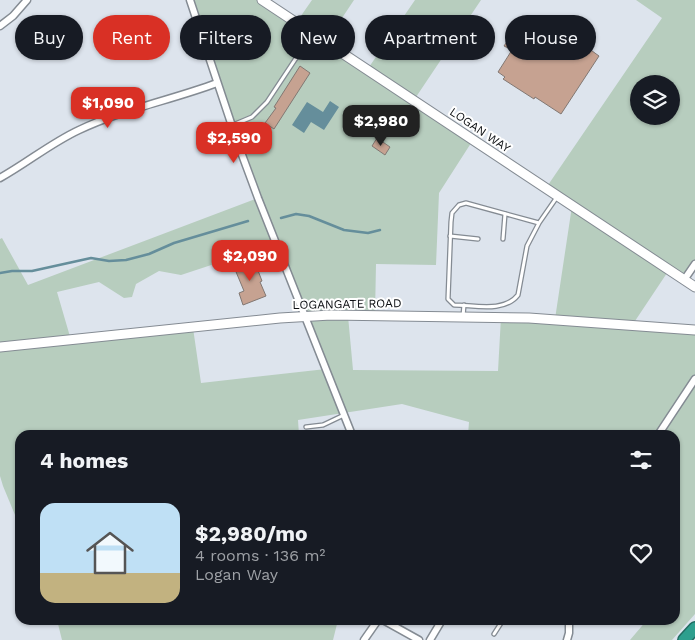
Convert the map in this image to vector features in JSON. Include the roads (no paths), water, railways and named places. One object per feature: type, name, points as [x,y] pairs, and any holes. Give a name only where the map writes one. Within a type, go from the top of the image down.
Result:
[{"type":"highway","points":[[684,640],[695,628]]},
{"type":"street","points":[[0,26],[13,16],[27,0]]},
{"type":"street","points":[[190,0],[232,126],[275,243],[306,316],[350,430]]},
{"type":"street","name":"LOGAN WAY","points":[[262,0],[285,15]]},
{"type":"street","name":"LOGAN WAY","points":[[353,60],[695,287]]},
{"type":"street","points":[[0,178],[80,129],[129,111],[218,84]]},
{"type":"street","points":[[684,280],[695,264]]},
{"type":"street","name":"LOGANGATE ROAD","points":[[0,348],[331,315],[529,318],[695,330]]},
{"type":"street","points":[[661,430],[695,379]]},
{"type":"street","points":[[364,640],[374,625]]},
{"type":"street","points":[[392,625],[419,640]]},
{"type":"street","points":[[430,640],[439,625]]},
{"type":"street","points":[[567,640],[569,625]]},
{"type":"lane","points":[[232,126],[252,116],[267,102],[294,60]]},
{"type":"lane","points":[[539,223],[466,203],[459,204],[452,213],[448,299],[454,305],[501,306],[514,300],[518,296],[527,246],[539,223],[557,196]]},
{"type":"lane","points":[[503,239],[505,214]]},
{"type":"lane","points":[[450,236],[478,239]]},
{"type":"lane","points":[[463,316],[464,305]]},
{"type":"lane","points":[[306,427],[323,425],[344,415]]},
{"type":"lane","points":[[494,634],[500,625]]},
{"type":"water","points":[[330,101],[339,107],[324,130],[311,122],[304,133],[292,125],[307,102],[323,112]]},
{"type":"waterway","points":[[281,218],[296,214],[309,216],[344,230],[368,233],[380,230]]},
{"type":"waterway","points":[[0,273],[32,271],[91,258],[109,261],[126,260],[149,254],[174,243],[248,221]]}]
